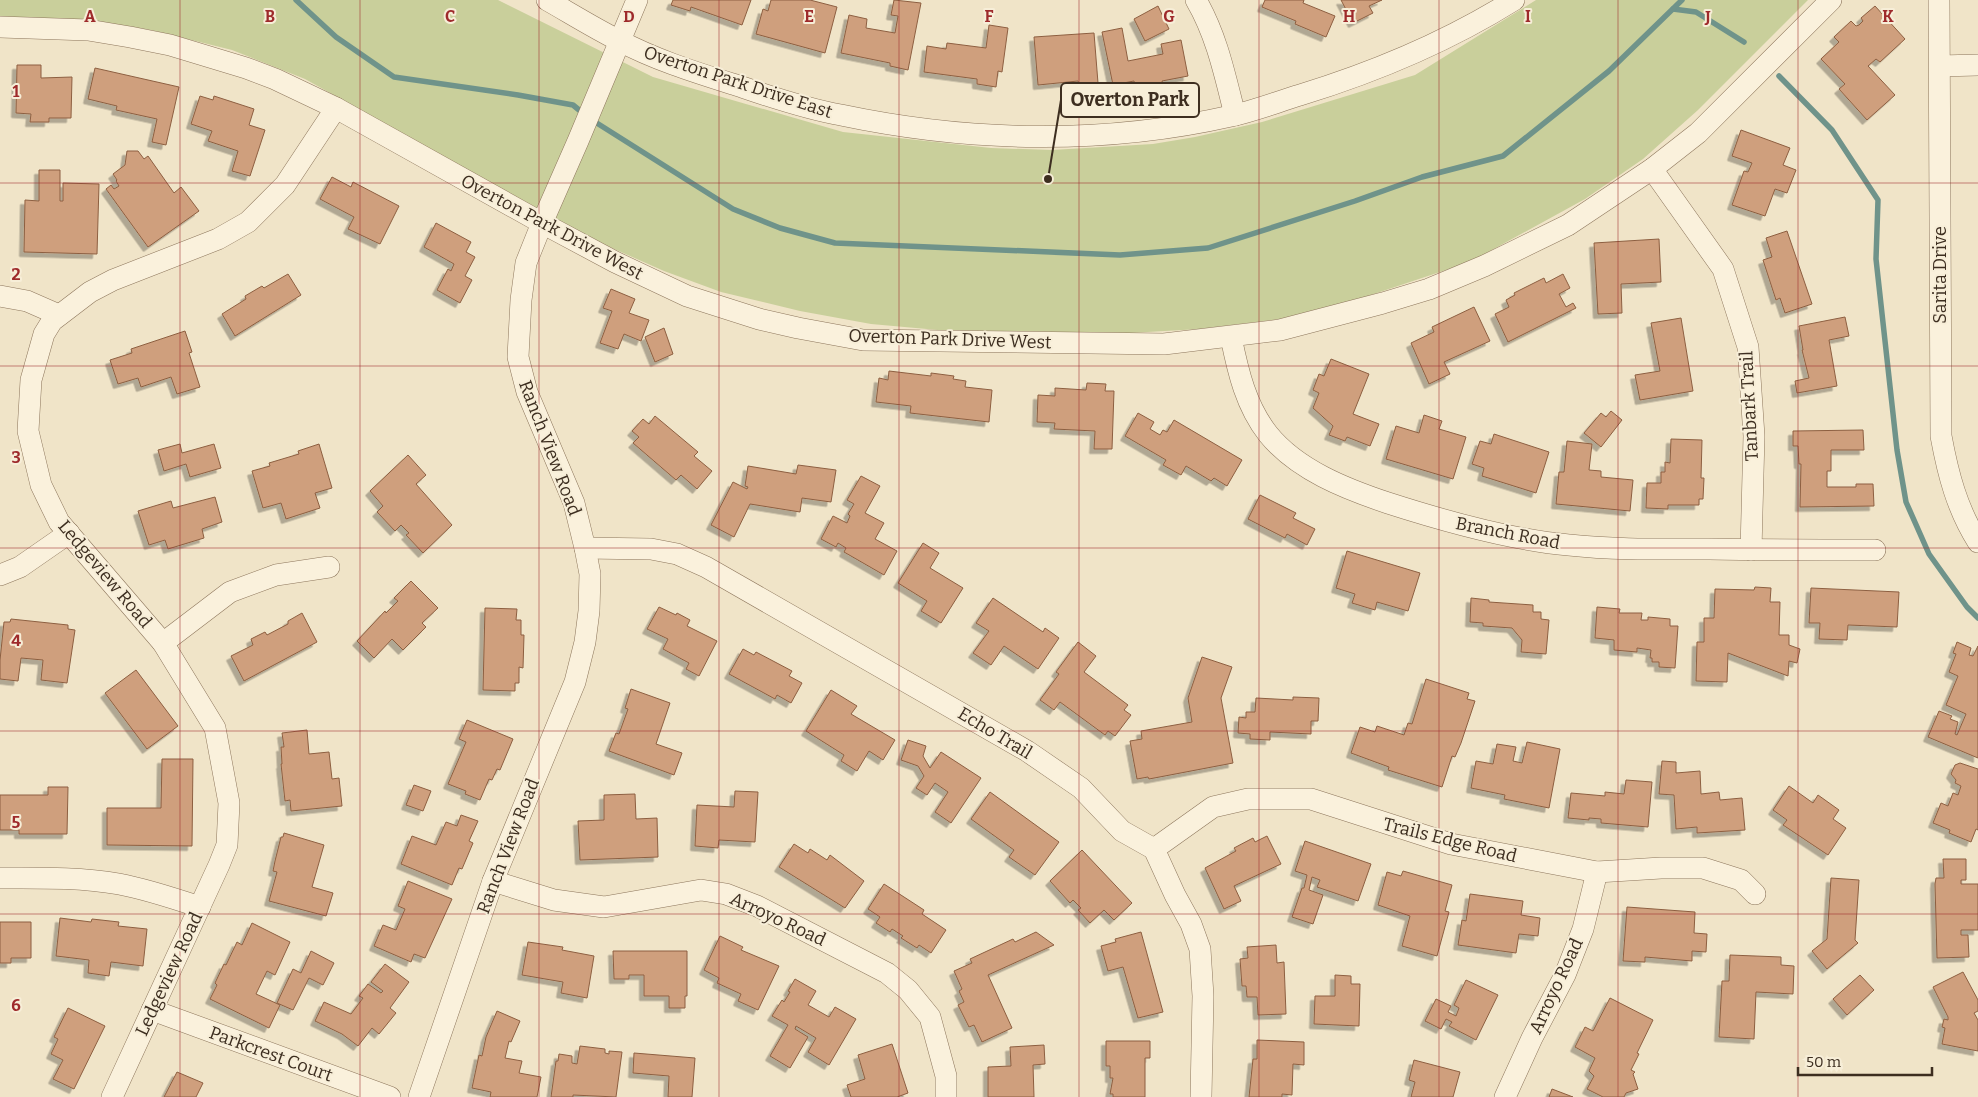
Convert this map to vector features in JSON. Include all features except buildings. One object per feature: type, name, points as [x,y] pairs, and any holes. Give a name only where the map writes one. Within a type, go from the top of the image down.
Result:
[{"type":"street","name":"Overton Park Drive East","points":[[547,0],[620,41],[704,75],[830,113],[972,135],[1047,137],[1137,132],[1235,115],[1373,71],[1450,37],[1514,0]]},
{"type":"street","name":"Ranch View Road","points":[[419,1097],[493,881],[575,682],[585,642],[589,611],[590,574],[586,548],[574,503],[527,392],[518,357],[520,300],[526,262],[637,0]]},
{"type":"street","points":[[1196,0],[1208,21],[1215,40],[1235,115]]},
{"type":"street","name":"Overton Park Drive West","points":[[0,26],[88,30],[170,45],[246,68],[275,79],[336,108],[542,223],[687,296],[759,319],[854,338],[1164,344],[1280,330],[1429,289],[1484,266],[1568,225],[1652,169],[1711,121],[1831,0]]},
{"type":"street","name":"Sarita Drive","points":[[1939,0],[1941,436],[1946,467],[1960,510],[1978,542]]},
{"type":"street","points":[[1940,66],[1978,65]]},
{"type":"street","name":"Ledgeview Road","points":[[112,1097],[227,845],[229,802],[215,728],[162,643],[59,522],[41,485],[28,431],[30,380],[44,334],[52,321],[90,292],[113,280],[218,239],[248,222],[285,185],[336,108]]},
{"type":"street","name":"Tanbark Trail","points":[[1652,169],[1723,268],[1748,347],[1754,436],[1751,550]]},
{"type":"street","points":[[0,296],[27,301],[59,315]]},
{"type":"street","name":"Branch Road","points":[[1232,336],[1237,368],[1251,410],[1269,435],[1288,454],[1332,482],[1363,494],[1436,518],[1519,537],[1560,544],[1653,549],[1875,550]]},
{"type":"street","points":[[0,575],[20,567],[69,533]]},
{"type":"street","name":"Echo Trail","points":[[586,548],[651,549],[677,554],[706,567],[1027,751],[1081,788],[1122,831],[1154,849]]},
{"type":"street","points":[[162,643],[230,592],[276,575],[329,567]]},
{"type":"street","name":"Trails Edge Road","points":[[1154,849],[1213,807],[1248,798],[1311,799],[1451,844],[1597,872],[1661,868],[1703,868],[1741,880],[1755,894]]},
{"type":"street","points":[[1154,849],[1175,895],[1192,924],[1200,950],[1203,996],[1201,1097]]},
{"type":"street","name":"Arroyo Road","points":[[1505,1097],[1532,1038],[1565,975],[1583,929],[1597,872]]},
{"type":"street","points":[[0,878],[66,878],[118,884],[149,890],[200,907]]},
{"type":"street","name":"Arroyo Road","points":[[493,881],[554,900],[604,907],[702,890],[726,894],[757,906],[887,973],[908,990],[930,1017],[946,1076],[946,1097]]},
{"type":"street","name":"Parkcrest Court","points":[[152,1010],[390,1097]]},
{"type":"green space","points":[[0,0],[498,0],[653,77],[843,132],[991,148],[1052,150],[1153,144],[1195,137],[1262,122],[1415,75],[1536,0],[1808,0],[1698,110],[1643,159],[1585,199],[1470,262],[1338,306],[1288,318],[1200,329],[1130,333],[938,330],[871,324],[800,311],[721,292],[664,271],[596,241],[305,79],[232,50],[151,30],[87,20],[0,17]]},
{"type":"waterway","points":[[296,0],[336,37],[394,77],[573,105],[584,114]]},
{"type":"waterway","points":[[592,120],[733,209],[780,228],[835,243],[1120,255],[1208,248],[1355,201],[1422,177],[1503,156],[1609,71],[1682,0]]},
{"type":"waterway","points":[[1673,9],[1696,12],[1744,42]]},
{"type":"waterway","points":[[1779,76],[1832,130],[1878,200],[1876,259],[1897,450],[1906,502],[1929,554],[1967,607],[1978,618]]},
{"type":"place","name":"Overton Park","points":[[1048,179]]}]
